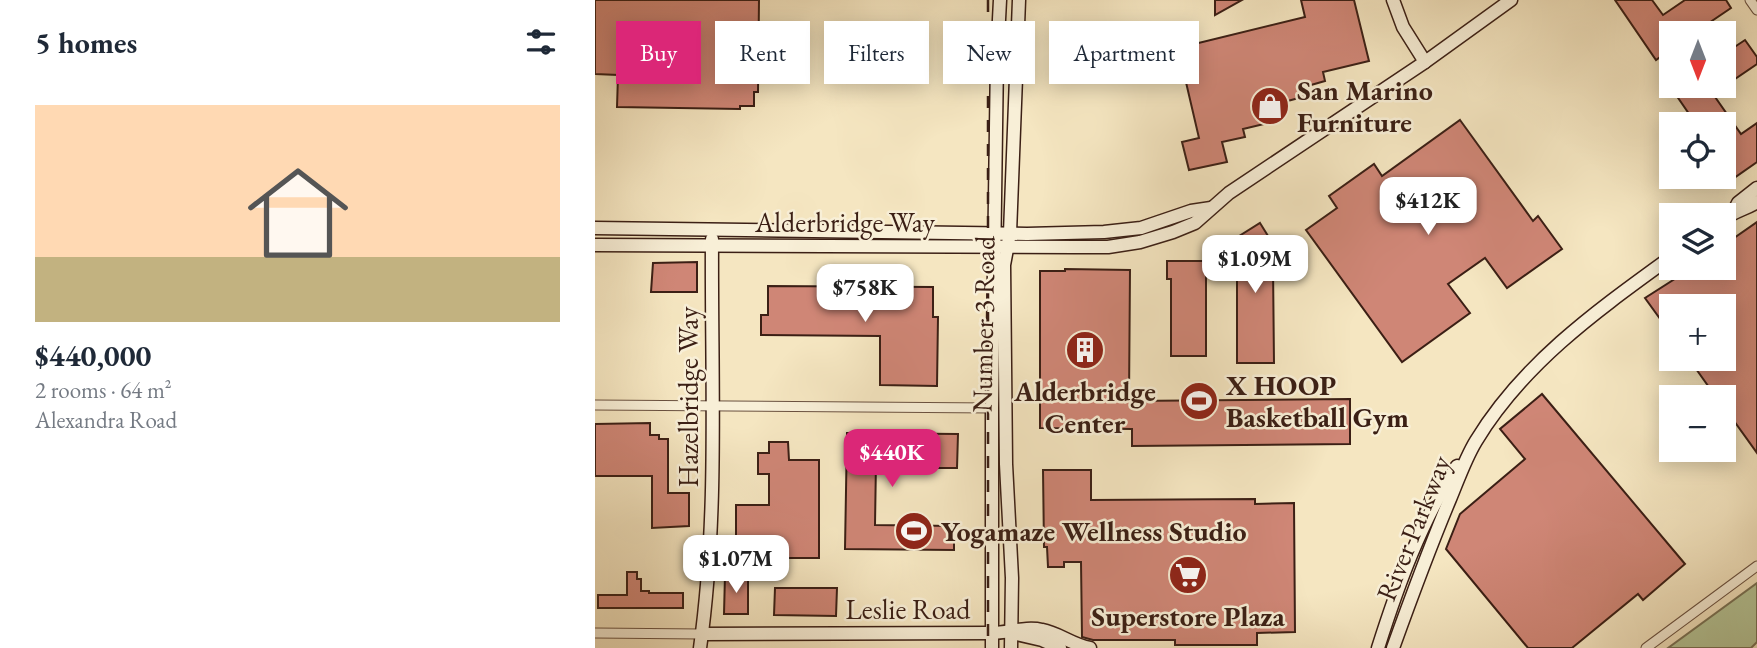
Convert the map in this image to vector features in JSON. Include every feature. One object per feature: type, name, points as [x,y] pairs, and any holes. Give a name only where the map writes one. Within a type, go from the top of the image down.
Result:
[{"type":"street","name":"Number 3 Road","points":[[1000,0],[995,232],[1004,265],[1005,404],[1012,578],[1010,648]]},
{"type":"street","name":"Number 3 Road","points":[[992,648],[992,408],[1001,247],[1010,233],[1019,0]]},
{"type":"street","points":[[1393,0],[1403,27],[1425,62]]},
{"type":"street","name":"Alderbridge Way","points":[[595,245],[1108,247],[1140,242],[1195,223],[1229,193],[1425,62],[1511,0]]},
{"type":"street","points":[[1750,0],[1757,10]]},
{"type":"street","points":[[1736,206],[1757,188]]},
{"type":"street","points":[[1736,213],[1747,209],[1757,201]]},
{"type":"street","name":"Alderbridge Way","points":[[595,228],[1114,232],[1141,228],[1191,211],[1211,208]]},
{"type":"street","name":"Hazelbridge Way","points":[[699,648],[711,527],[713,229]]},
{"type":"street","points":[[1474,443],[1514,388],[1569,333],[1659,266]]},
{"type":"street","points":[[595,405],[992,408]]},
{"type":"street","name":"River Parkway","points":[[1393,648],[1424,560],[1474,443]]},
{"type":"street","name":"River Parkway","points":[[1378,648],[1415,545],[1452,474],[1474,443]]},
{"type":"street","points":[[1386,648],[1422,548],[1431,528],[1451,498]]},
{"type":"street","points":[[1646,648],[1757,566]]},
{"type":"street","name":"Leslie Road","points":[[595,633],[992,633],[1026,628],[1044,630],[1090,648]]},
{"type":"street","name":"Leslie Road","points":[[1011,632],[1060,648]]},
{"type":"green space","points":[[1757,583],[1757,642],[1751,648],[1668,648]]},
{"type":"building","points":[[595,0],[759,0],[759,21],[715,21],[715,84],[758,84],[758,92],[754,92],[754,106],[740,106],[740,109],[617,107],[618,84],[701,84],[701,21],[616,21],[616,75],[595,74]]},
{"type":"building","points":[[1215,0],[1242,0],[1215,15]]},
{"type":"building","points":[[1301,0],[1354,0],[1369,61],[1323,72],[1325,81],[1304,87],[1306,96],[1284,102],[1286,110],[1262,116],[1264,124],[1243,129],[1245,137],[1222,142],[1227,162],[1189,170],[1182,142],[1199,138],[1186,84],[1199,84],[1199,43],[1305,17]]},
{"type":"building","points":[[1615,0],[1652,0],[1663,15],[1685,0],[1726,0],[1731,8],[1712,21],[1659,21],[1659,58],[1656,60]]},
{"type":"building","points":[[1745,40],[1757,57],[1757,64],[1736,78],[1736,46]]},
{"type":"building","points":[[1678,98],[1716,98],[1726,112],[1688,112]]},
{"type":"building","points":[[1460,120],[1533,221],[1538,216],[1562,249],[1507,288],[1485,258],[1448,284],[1470,313],[1402,362],[1306,230],[1337,208],[1329,196],[1374,164],[1382,176]]},
{"type":"building","points":[[1757,123],[1757,162],[1736,177],[1736,127],[1741,134]]},
{"type":"building","points":[[1757,222],[1757,453],[1736,424],[1736,385],[1707,385],[1698,371],[1736,371],[1736,294],[1659,294],[1659,317],[1645,298],[1673,280],[1736,280],[1736,237]]},
{"type":"building","points":[[1260,223],[1283,260],[1273,266],[1274,363],[1237,363],[1237,267],[1234,267],[1234,254],[1228,243]]},
{"type":"building","points":[[1167,261],[1206,261],[1206,356],[1171,356],[1171,279],[1167,279]]},
{"type":"building","points":[[697,262],[697,292],[651,292],[653,263]]},
{"type":"building","points":[[1130,270],[1129,401],[1350,399],[1350,444],[1132,446],[1132,429],[1040,428],[1040,271]]},
{"type":"building","points":[[768,286],[933,287],[933,317],[938,317],[937,386],[880,385],[880,336],[761,335],[761,315],[768,315]]},
{"type":"building","points":[[1542,394],[1685,564],[1643,600],[1638,594],[1572,648],[1528,648],[1446,549],[1460,514],[1525,459],[1500,429]]},
{"type":"building","points":[[650,423],[650,435],[668,439],[668,493],[689,493],[689,526],[652,528],[652,476],[595,476],[595,424]]},
{"type":"building","points":[[847,433],[958,434],[957,468],[923,468],[923,461],[876,461],[875,525],[954,526],[954,550],[845,549]]},
{"type":"building","points":[[769,442],[788,442],[789,460],[819,460],[819,558],[736,558],[736,505],[769,505],[769,474],[758,474],[758,453],[769,453]]},
{"type":"building","name":"Superstore Plaza","points":[[1043,470],[1091,470],[1091,500],[1255,499],[1255,504],[1294,503],[1295,632],[1257,633],[1257,645],[1175,645],[1175,640],[1093,640],[1082,637],[1081,562],[1064,562],[1064,567],[1048,567],[1047,547],[1044,547]]},
{"type":"building","points":[[627,572],[637,572],[637,579],[641,579],[641,591],[683,593],[683,608],[598,608],[598,595],[627,595]]},
{"type":"building","points":[[725,575],[748,575],[748,614],[724,614]]},
{"type":"building","points":[[775,588],[837,588],[836,616],[774,615]]},
{"type":"railway","points":[[988,0],[988,648]]},
{"type":"place","name":"San Marino Furniture","points":[[1270,106]]},
{"type":"place","name":"Alderbridge Center","points":[[1085,350]]},
{"type":"place","name":"X HOOP Basketball Gym","points":[[1199,401]]},
{"type":"place","name":"Yogamaze Wellness Studio","points":[[914,531]]},
{"type":"place","name":"Superstore Plaza","points":[[1188,575]]}]
